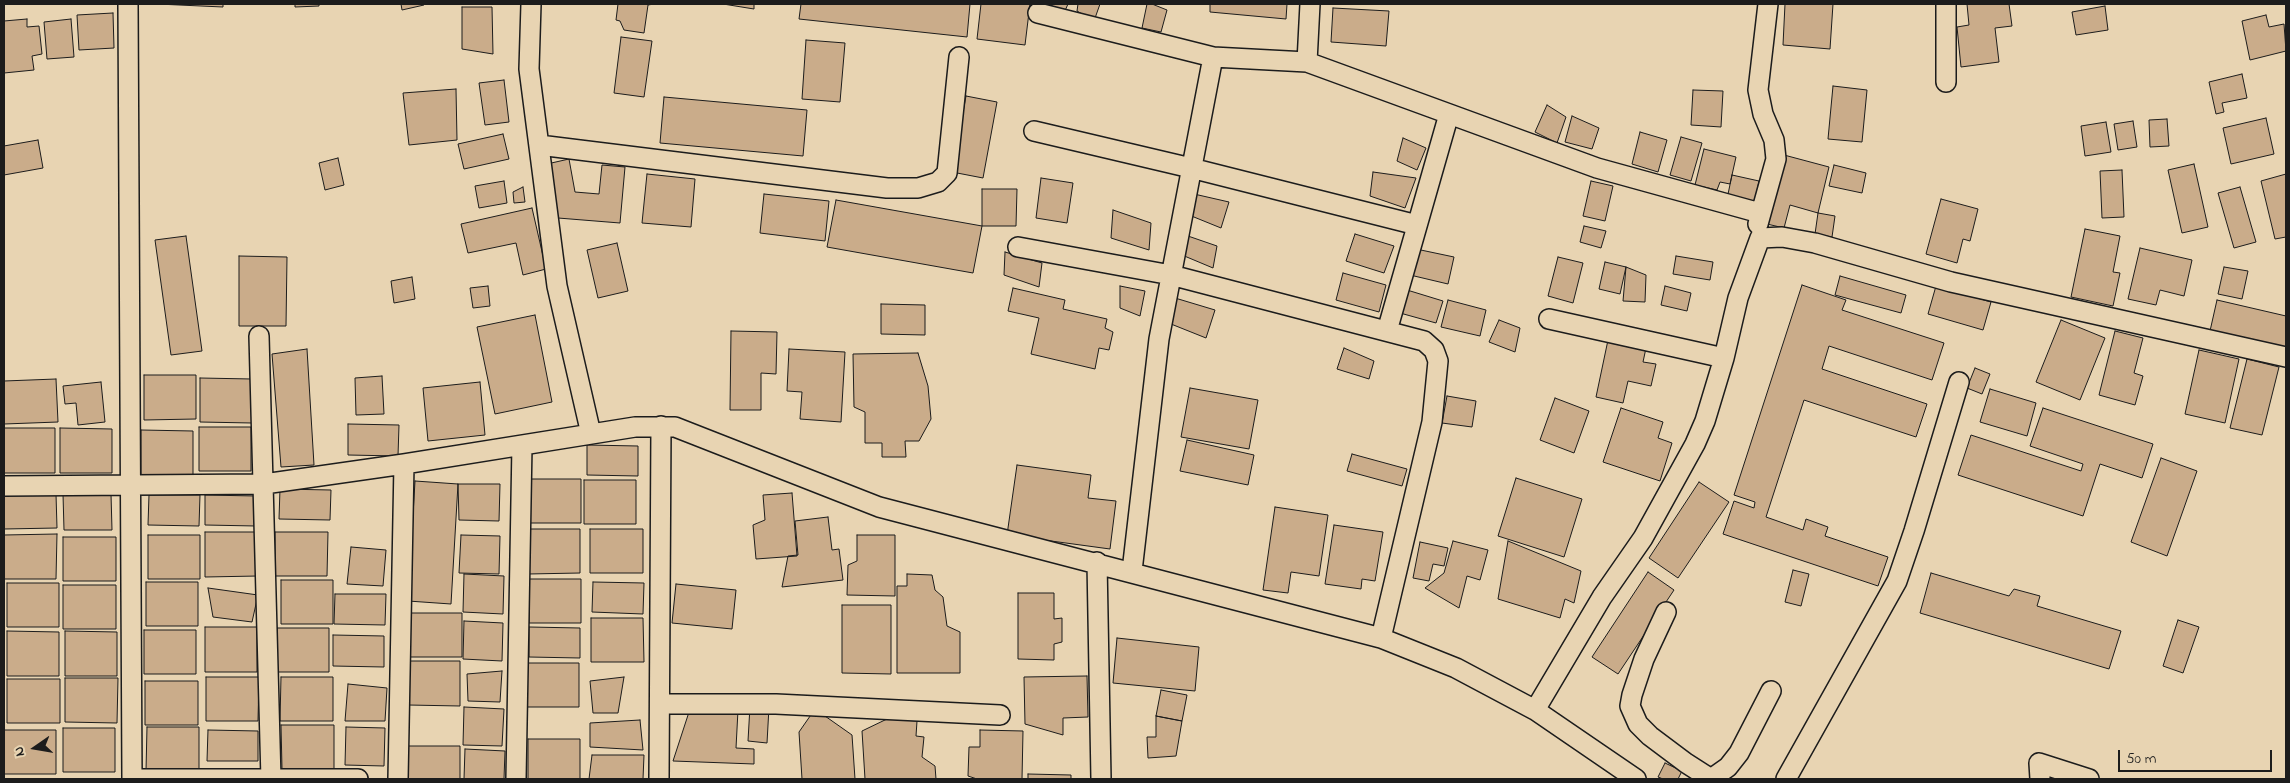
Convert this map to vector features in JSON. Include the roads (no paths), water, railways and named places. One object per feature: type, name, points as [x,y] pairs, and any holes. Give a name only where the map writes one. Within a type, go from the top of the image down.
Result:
[{"type":"street","points":[[128,4],[132,779]]},
{"type":"street","points":[[531,4],[529,69],[557,286],[592,434]]},
{"type":"street","points":[[1307,62],[1310,4]]},
{"type":"street","points":[[1535,710],[1602,597],[1643,538],[1677,479],[1705,421],[1724,358],[1738,298],[1760,238],[1758,223],[1760,213],[1776,160],[1774,140],[1763,114],[1758,90],[1768,4]]},
{"type":"street","points":[[1946,4],[1946,82]]},
{"type":"street","points":[[1038,13],[1212,57],[1307,62],[1597,168],[1760,213]]},
{"type":"street","points":[[538,146],[887,188],[918,188],[938,182],[946,173],[959,57]]},
{"type":"street","points":[[1132,572],[1159,339],[1212,57]]},
{"type":"street","points":[[1387,331],[1449,114]]},
{"type":"street","points":[[1034,131],[1417,225]]},
{"type":"street","points":[[1760,238],[1782,237],[1815,243],[1951,282],[2286,357]]},
{"type":"street","points":[[1018,247],[1171,275],[1424,341],[1434,350],[1438,361],[1432,422],[1381,638]]},
{"type":"street","points":[[1549,319],[1724,358]]},
{"type":"street","points":[[259,336],[271,779]]},
{"type":"street","points":[[1786,779],[1897,581],[1959,382]]},
{"type":"street","points":[[659,779],[661,704],[661,426]]},
{"type":"street","points":[[4,486],[264,484],[635,427],[675,427],[879,507],[1096,562],[1381,638],[1456,668],[1535,710],[1636,779]]},
{"type":"street","points":[[516,779],[522,445]]},
{"type":"street","points":[[398,779],[404,464]]},
{"type":"street","points":[[1096,562],[1101,779]]},
{"type":"street","points":[[1666,612],[1644,659],[1630,706],[1638,724],[1650,736],[1686,764],[1711,779],[1728,767],[1739,754],[1771,690]]},
{"type":"street","points":[[661,704],[776,704],[1000,715]]},
{"type":"street","points":[[2040,779],[2039,764],[2090,779]]},
{"type":"street","points":[[141,779],[358,779]]}]
